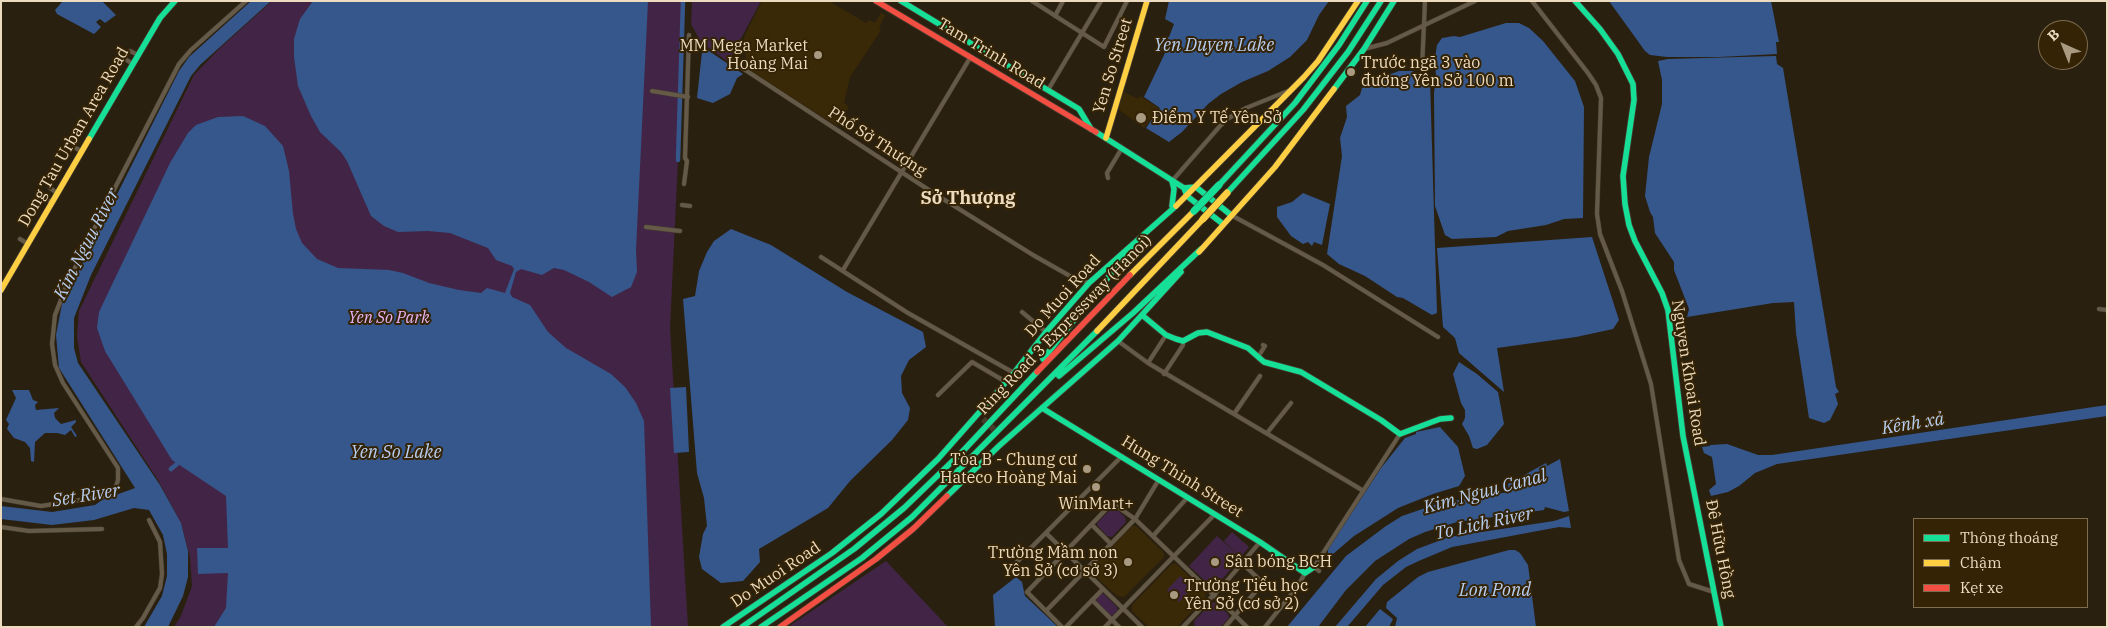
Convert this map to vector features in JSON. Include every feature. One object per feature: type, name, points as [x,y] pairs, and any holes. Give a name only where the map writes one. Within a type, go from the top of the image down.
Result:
[{"type":"main road","name":"Dong Tau Urban Area Road","points":[[1,290],[160,18],[174,1]]},
{"type":"main road","name":"Tam Trinh Road","points":[[876,1],[1072,120],[1106,138],[1184,188]]},
{"type":"main road","name":"Tam Trinh Road","points":[[901,1],[1079,110],[1091,129]]},
{"type":"main road","name":"Yen So Street","points":[[1106,138],[1147,1]]},
{"type":"main road","name":"Do Muoi Road","points":[[723,627],[832,553],[881,514],[938,459],[980,416],[1014,373],[1043,330],[1089,283],[1187,196],[1292,90],[1318,61],[1358,1]]},
{"type":"main road","name":"Ring Road 3 Expressway (Hanoi)","points":[[742,627],[854,549],[904,508],[949,466],[1075,331],[1194,211],[1295,103],[1339,45],[1367,1]]},
{"type":"main road","name":"Ring Road 3 Expressway (Hanoi)","points":[[761,627],[862,558],[912,517],[1076,353],[1304,110],[1348,52],[1381,1]]},
{"type":"main road","points":[[780,627],[830,593],[898,542],[935,509],[1005,440],[1118,341],[1275,166],[1364,49],[1394,1]]},
{"type":"main road","name":"Nguyen Khoai Road","points":[[1575,1],[1600,29],[1618,54],[1633,84],[1634,100],[1623,176],[1629,225],[1635,241],[1662,293],[1668,310],[1683,436],[1692,477]]},
{"type":"main road","points":[[1041,101],[1048,90]]},
{"type":"main road","points":[[1171,209],[1174,201],[1172,181]]},
{"type":"main road","points":[[1222,224],[1187,196],[1184,188],[1196,187],[1231,215]]},
{"type":"main road","points":[[1022,389],[1138,240]]},
{"type":"main road","points":[[1024,404],[1120,325],[1201,249]]},
{"type":"main road","points":[[1142,315],[1166,335],[1183,341],[1198,333],[1207,332],[1248,348],[1264,362],[1301,372],[1381,420],[1400,434],[1451,418]]},
{"type":"main road","name":"Hung Thinh Street","points":[[1042,408],[1260,542],[1305,573]]},
{"type":"main road","points":[[999,434],[1005,440]]},
{"type":"main road","name":"Đê Hữu Hồng","points":[[1692,477],[1721,627]]},
{"type":"main road","points":[[1305,573],[1317,569]]},
{"type":"street","points":[[1,499],[41,506],[113,494],[118,480],[118,468],[63,383],[55,365],[52,344],[55,315],[68,282],[107,203],[179,64],[191,50],[246,1]]},
{"type":"street","points":[[1032,1],[1104,47],[1127,1]]},
{"type":"street","points":[[1055,16],[1063,1]]},
{"type":"street","points":[[1048,90],[1101,1]]},
{"type":"street","points":[[1422,69],[1425,1]]},
{"type":"street","points":[[1364,49],[1380,46],[1475,1]]},
{"type":"street","points":[[1532,1],[1596,84],[1601,98],[1597,214],[1600,234],[1622,291],[1651,384],[1679,560],[1688,584],[1714,592]]},
{"type":"street","points":[[684,184],[689,35]]},
{"type":"street","points":[[130,51],[138,55]]},
{"type":"street","points":[[843,270],[970,58]]},
{"type":"street","points":[[125,59],[133,64]]},
{"type":"street","name":"Phố Sở Thượng","points":[[733,62],[901,173],[1028,252],[1070,276],[1089,283]]},
{"type":"street","points":[[1172,181],[1229,118],[1246,108],[1292,90]]},
{"type":"street","points":[[652,91],[686,96]]},
{"type":"street","points":[[74,147],[81,152]]},
{"type":"street","points":[[1108,178],[1107,173],[1122,148]]},
{"type":"street","points":[[50,188],[57,193]]},
{"type":"street","points":[[44,198],[52,202]]},
{"type":"street","points":[[682,205],[690,206]]},
{"type":"street","points":[[1231,215],[1336,273],[1438,337]]},
{"type":"street","points":[[646,227],[680,231]]},
{"type":"street","points":[[20,239],[28,244]]},
{"type":"street","points":[[821,257],[908,313],[1014,373]]},
{"type":"street","points":[[2099,309],[2107,310]]},
{"type":"street","points":[[1022,312],[1043,330]]},
{"type":"street","points":[[1148,363],[1166,335]]},
{"type":"street","points":[[1118,341],[1164,374],[1362,490]]},
{"type":"street","points":[[1164,374],[1183,345],[1183,341]]},
{"type":"street","points":[[1258,357],[1265,346],[1264,344]]},
{"type":"street","points":[[938,395],[972,362],[1006,382]]},
{"type":"street","points":[[1234,414],[1260,376]]},
{"type":"street","points":[[1267,433],[1291,403]]},
{"type":"street","points":[[1317,569],[1362,490],[1400,434]]},
{"type":"street","points":[[1009,570],[1122,456]]},
{"type":"street","points":[[1046,611],[1135,520],[1158,481]]},
{"type":"street","points":[[1152,536],[1187,498]]},
{"type":"street","points":[[1062,627],[1027,592],[1112,503],[1135,520],[1247,627]]},
{"type":"street","points":[[1105,627],[1214,514]]},
{"type":"street","points":[[136,627],[160,588],[162,574],[160,542],[149,520]]},
{"type":"street","points":[[1092,525],[1111,544]]},
{"type":"street","points":[[1,527],[29,531],[102,529]]},
{"type":"street","points":[[1046,534],[1142,627]]},
{"type":"street","points":[[1185,626],[1260,542]]},
{"type":"street","points":[[1225,627],[1263,583],[1242,563]]},
{"type":"street","points":[[1265,627],[1298,586],[1305,573]]},
{"type":"street","points":[[1066,627],[1103,589]]},
{"type":"street","points":[[1092,600],[1119,627]]},
{"type":"shaded area","points":[[762,1],[829,1],[866,23],[869,20],[875,23],[881,13],[885,15],[879,28],[881,30],[850,77],[844,103],[849,107],[837,126],[752,71],[744,50],[744,37]]},
{"type":"shaded area","name":"Điểm Y Tế Yên Sở","points":[[1124,92],[1138,99],[1140,96],[1159,108],[1144,128],[1118,109]]},
{"type":"shaded area","name":"Trường Mầm non Yên Sở (cơ sở 3)","points":[[1132,526],[1136,526],[1164,553],[1164,557],[1124,597],[1117,596],[1092,573],[1092,568]]},
{"type":"shaded area","name":"Trường Tiểu học Yên Sở (cơ sở 2)","points":[[1172,564],[1176,564],[1206,593],[1205,598],[1177,627],[1149,627],[1132,611],[1132,605]]},
{"type":"green space","name":"Yen So Lake","points":[[272,1],[682,1],[678,160],[670,328],[688,627],[174,627],[181,616],[192,586],[190,557],[181,523],[158,480],[81,362],[77,336],[79,311],[194,75],[220,48]]},
{"type":"green space","points":[[692,1],[761,1],[731,57],[734,60],[731,64],[701,42],[691,24]]},
{"type":"green space","points":[[1115,508],[1125,517],[1126,522],[1112,537],[1107,536],[1097,525],[1111,509]]},
{"type":"green space","name":"Sân bóng BCH","points":[[1232,532],[1249,547],[1214,589],[1189,566],[1217,536],[1238,555],[1224,541]]},
{"type":"green space","points":[[886,561],[948,627],[788,627]]},
{"type":"green space","points":[[1180,576],[1193,588],[1179,602],[1167,590]]},
{"type":"green space","points":[[1100,593],[1104,594],[1117,607],[1118,610],[1113,615],[1109,615],[1097,602],[1096,598]]},
{"type":"green space","points":[[1215,602],[1228,614],[1229,618],[1220,627],[1195,627],[1194,621]]},
{"type":"water","points":[[63,1],[102,1],[116,15],[105,23],[100,19],[96,22],[101,27],[94,34],[57,14],[55,10]]},
{"type":"water","points":[[251,1],[271,1],[200,65],[191,76],[91,275],[74,318],[74,348],[78,363],[160,485],[181,523],[188,551],[188,577],[183,596],[168,627],[144,627],[162,596],[167,576],[167,554],[163,535],[149,510],[134,508],[94,520],[52,525],[1,519],[1,506],[52,512],[95,505],[102,500],[135,488],[59,368],[56,335],[62,304],[179,71],[189,57]]},
{"type":"water","name":"Yen So Lake","points":[[313,1],[648,1],[636,250],[637,272],[631,287],[612,297],[589,282],[564,270],[554,268],[542,275],[521,269],[516,272],[510,293],[512,297],[530,305],[548,332],[566,348],[611,374],[625,387],[636,403],[644,421],[651,627],[214,627],[226,608],[228,573],[198,574],[197,548],[228,548],[226,496],[172,460],[105,351],[97,328],[99,312],[170,163],[188,133],[196,125],[218,117],[243,116],[265,126],[283,146],[289,171],[293,214],[296,229],[302,243],[317,259],[338,268],[389,270],[429,283],[481,293],[487,288],[505,293],[514,269],[512,266],[496,260],[488,248],[450,233],[428,231],[398,232],[384,226],[371,216],[347,161],[341,152],[320,132],[298,86],[294,57],[294,39],[300,19]]},
{"type":"water","name":"Yen Duyen Lake","points":[[1169,1],[1329,1],[1319,15],[1307,40],[1290,57],[1268,71],[1242,82],[1221,94],[1169,142],[1146,128],[1160,108],[1144,97],[1165,53],[1160,49],[1163,38],[1169,37],[1174,24],[1165,19]]},
{"type":"water","points":[[1609,1],[1771,1],[1779,42],[1776,42],[1777,54],[1719,57],[1667,57],[1650,55],[1645,51]]},
{"type":"water","points":[[1506,23],[1519,23],[1529,28],[1543,41],[1575,81],[1584,107],[1583,218],[1564,219],[1546,225],[1508,231],[1496,237],[1452,239],[1445,235],[1435,206],[1434,93],[1437,45],[1442,38],[1460,37]]},
{"type":"water","points":[[706,49],[743,74],[737,78],[730,94],[713,103],[697,98],[702,52]]},
{"type":"water","points":[[1776,56],[1777,64],[1783,68],[1836,387],[1839,392],[1835,394],[1838,404],[1830,420],[1824,423],[1809,418],[1796,333],[1794,302],[1773,303],[1687,317],[1689,309],[1674,270],[1674,262],[1655,233],[1653,217],[1645,196],[1649,157],[1662,104],[1662,80],[1658,61],[1668,59]]},
{"type":"water","points":[[1399,71],[1412,71],[1430,80],[1437,313],[1432,315],[1403,298],[1397,297],[1365,276],[1339,264],[1327,254],[1342,156],[1340,138],[1347,117],[1346,106],[1360,95],[1362,88],[1369,82]]},
{"type":"water","points":[[1303,193],[1330,204],[1322,245],[1314,242],[1312,246],[1308,242],[1303,244],[1291,236],[1277,217],[1277,207],[1292,202]]},
{"type":"water","points":[[731,229],[771,245],[847,292],[923,332],[926,347],[909,360],[901,376],[902,393],[910,408],[908,420],[892,440],[850,481],[828,508],[759,549],[760,562],[743,581],[721,583],[702,569],[699,557],[703,534],[707,526],[704,498],[697,473],[683,299],[695,296],[699,271],[707,252],[714,241]]},
{"type":"water","points":[[1592,237],[1619,320],[1613,329],[1576,337],[1497,348],[1504,392],[1459,353],[1455,338],[1443,327],[1437,248]]},
{"type":"water","points":[[1459,362],[1498,392],[1504,424],[1487,445],[1477,449],[1473,448],[1462,424],[1465,418],[1465,410],[1461,403],[1453,374]]},
{"type":"water","points":[[686,387],[689,452],[674,453],[670,388]]},
{"type":"water","points":[[12,390],[29,390],[33,400],[38,402],[35,405],[36,410],[59,408],[54,413],[55,418],[61,424],[76,420],[71,427],[77,436],[75,437],[71,430],[65,435],[45,433],[35,442],[34,462],[31,461],[30,448],[25,442],[14,438],[7,429],[9,424],[6,420],[16,398]]},
{"type":"water","points":[[2107,405],[2107,416],[1777,464],[1755,473],[1728,492],[1711,496],[1709,490],[1716,484],[1712,457],[1704,453],[1702,447],[1727,444],[1758,455],[1772,455]]},
{"type":"water","points":[[1440,427],[1458,447],[1465,476],[1459,486],[1398,508],[1354,536],[1333,554],[1328,553],[1328,549],[1381,468],[1405,438],[1416,434],[1416,432]]},
{"type":"water","points":[[1560,459],[1569,511],[1564,512],[1545,507],[1544,510],[1457,522],[1425,532],[1409,539],[1375,561],[1346,590],[1318,627],[1287,627],[1346,556],[1402,516],[1440,503],[1509,492],[1508,484],[1546,463],[1547,466]]},
{"type":"water","points":[[1569,516],[1571,528],[1559,527],[1452,547],[1406,567],[1383,585],[1347,627],[1335,627],[1376,579],[1398,561],[1417,549],[1449,537],[1554,521]]},
{"type":"water","name":"Lon Pond","points":[[1515,550],[1520,553],[1528,565],[1536,627],[1395,627],[1397,618],[1386,608],[1387,602],[1418,577],[1428,572]]},
{"type":"water","points":[[1016,577],[1022,582],[1025,596],[1058,627],[995,627],[993,595]]},
{"type":"water","points":[[1380,609],[1393,619],[1389,627],[1365,627]]},
{"type":"waterway","points":[[678,160],[683,1]]},
{"type":"waterway","points":[[171,469],[178,463]]},
{"type":"tunnel","points":[[983,419],[999,434]]},
{"type":"traffic: fast","points":[[89,139],[160,18],[175,1]]},
{"type":"traffic: fast","points":[[901,1],[1079,109],[1091,129]]},
{"type":"traffic: fast","points":[[1219,185],[1295,103],[1339,45],[1367,1]]},
{"type":"traffic: fast","points":[[1227,193],[1303,110],[1348,52],[1381,1]]},
{"type":"traffic: fast","points":[[1334,89],[1364,49],[1394,1]]},
{"type":"traffic: fast","points":[[1575,1],[1600,29],[1618,54],[1633,84],[1634,100],[1623,176],[1625,204],[1629,225],[1635,241],[1662,293],[1668,310],[1683,436],[1721,627]]},
{"type":"traffic: fast","points":[[1096,132],[1184,188],[1196,187],[1231,215]]},
{"type":"traffic: fast","points":[[1172,181],[1174,189],[1172,206]]},
{"type":"traffic: fast","points":[[1194,211],[1219,185]]},
{"type":"traffic: fast","points":[[1184,188],[1187,196],[1223,224]]},
{"type":"traffic: fast","points":[[723,627],[832,553],[881,514],[938,459],[1014,373],[1046,332],[1089,283],[1176,206]]},
{"type":"traffic: fast","points":[[1043,359],[1138,240]]},
{"type":"traffic: fast","points":[[1059,376],[1133,313],[1201,249]]},
{"type":"traffic: fast","points":[[947,496],[1000,445],[1118,341],[1181,272]]},
{"type":"traffic: fast","points":[[1142,315],[1166,335],[1176,339],[1183,341],[1198,333],[1207,332],[1248,348],[1264,362],[1301,372],[1381,420],[1400,434],[1440,419],[1451,418]]},
{"type":"traffic: fast","points":[[761,627],[862,558],[912,517],[1097,331]]},
{"type":"traffic: fast","points":[[742,627],[854,549],[904,508],[962,452],[1037,372]]},
{"type":"traffic: fast","points":[[1042,408],[1260,542],[1305,573],[1314,567]]},
{"type":"traffic: slow","points":[[1106,138],[1147,1]]},
{"type":"traffic: slow","points":[[1176,206],[1304,77],[1318,61],[1358,1]]},
{"type":"traffic: slow","points":[[1199,252],[1275,167],[1334,89]]},
{"type":"traffic: slow","points":[[1,290],[89,139]]},
{"type":"traffic: slow","points":[[1203,219],[1227,193]]},
{"type":"traffic: slow","points":[[1130,275],[1194,211]]},
{"type":"traffic: slow","points":[[1097,331],[1203,219]]},
{"type":"traffic: jam","points":[[876,1],[1096,132]]},
{"type":"traffic: jam","points":[[1037,372],[1130,275]]},
{"type":"traffic: jam","points":[[780,627],[876,559],[913,529],[947,496]]},
{"type":"place","name":"MM Mega Market Hoàng Mai","points":[[818,55]]},
{"type":"place","name":"Trước ngã 3 vào đường Yên Sở 100 m","points":[[1351,72]]},
{"type":"place","name":"Điểm Y Tế Yên Sở","points":[[1141,118]]},
{"type":"place","name":"Tòa B - Chung cư Hateco Hoàng Mai","points":[[1087,469]]},
{"type":"place","name":"WinMart+","points":[[1096,487]]},
{"type":"place","name":"Trường Mầm non Yên Sở (cơ sở 3)","points":[[1128,562]]},
{"type":"place","name":"Sân bóng BCH","points":[[1215,562]]},
{"type":"place","name":"Trường Tiểu học Yên Sở (cơ sở 2)","points":[[1174,595]]},
{"type":"district","name":"Sở Thượng","points":[[968,199]]},
{"type":"water label","name":"Kim Nguu River","points":[[87,244]]},
{"type":"water label","name":"Kênh xả","points":[[1913,424]]},
{"type":"water label","name":"Kim Nguu Canal","points":[[1485,492]]},
{"type":"water label","name":"Set River","points":[[86,496]]},
{"type":"water label","name":"To Lich River","points":[[1484,524]]},
{"type":"park label","name":"Yen So Park","points":[[389,318]]}]
